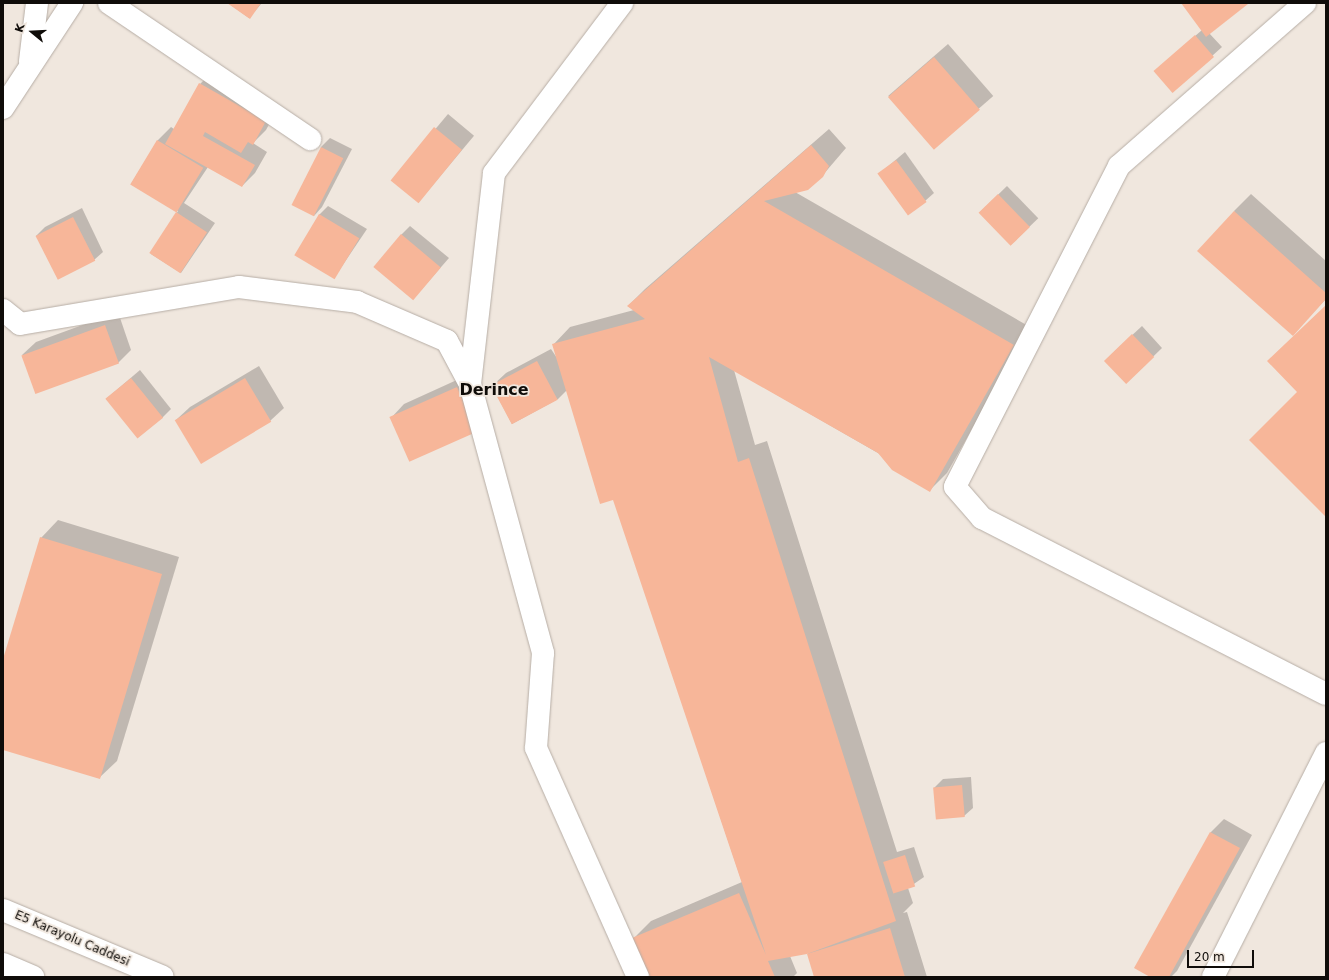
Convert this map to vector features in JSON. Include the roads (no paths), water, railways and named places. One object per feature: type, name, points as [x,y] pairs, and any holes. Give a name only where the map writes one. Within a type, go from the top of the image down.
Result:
[{"type":"main road","points":[[30,64],[37,3]]},
{"type":"main road","points":[[3,108],[30,64],[72,3]]},
{"type":"main road","points":[[109,3],[310,139]]},
{"type":"main road","points":[[470,384],[494,173],[622,3]]},
{"type":"main road","points":[[1305,3],[1119,166],[955,487],[982,518],[1326,694]]},
{"type":"main road","points":[[3,310],[20,324],[239,287],[357,302],[447,342],[470,384],[543,653],[536,748],[638,977]]},
{"type":"main road","points":[[1213,977],[1326,754]]},
{"type":"main road","name":"E5 Karayolu Caddesi","points":[[3,910],[163,977]]},
{"type":"main road","points":[[3,964],[34,977]]},
{"type":"district","name":"Derince","points":[[494,390]]}]
